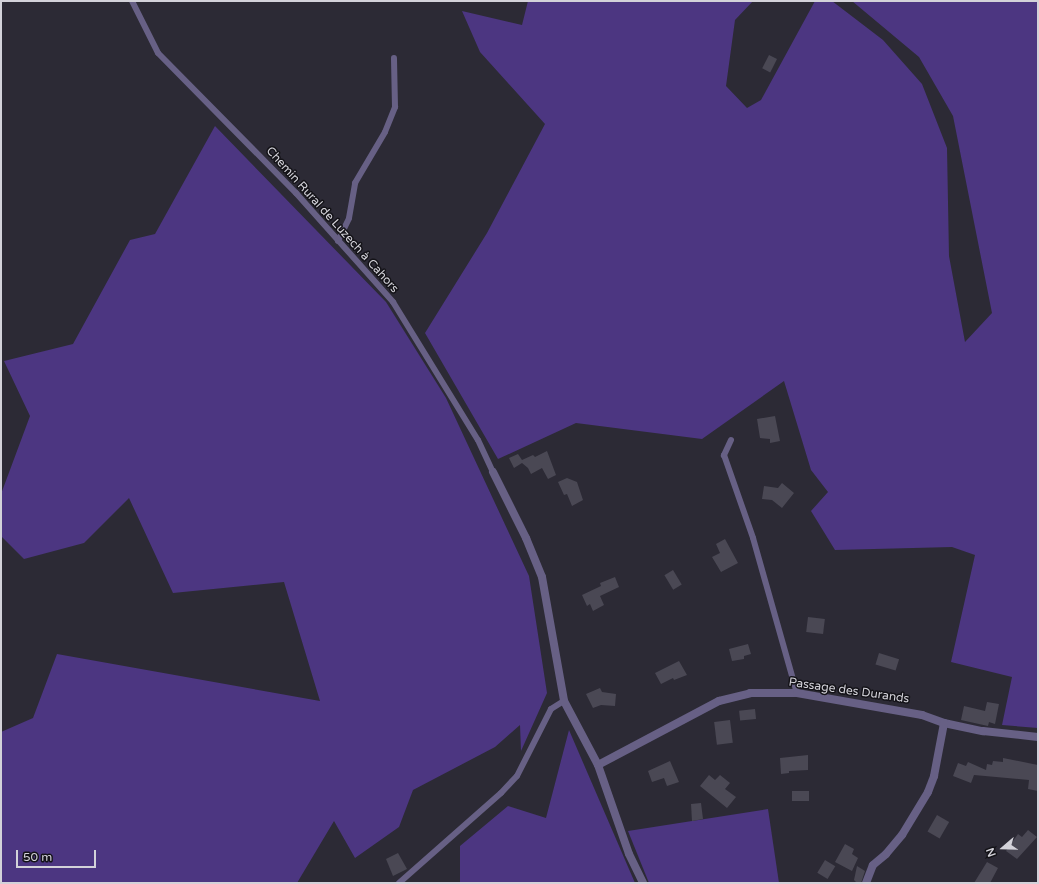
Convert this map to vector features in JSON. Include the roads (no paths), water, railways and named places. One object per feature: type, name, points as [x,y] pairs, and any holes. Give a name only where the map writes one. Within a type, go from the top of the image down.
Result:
[{"type":"street","points":[[493,472],[526,538],[542,577],[564,702],[598,765],[629,854],[643,883]]},
{"type":"street","name":"Passage des Durands","points":[[598,765],[719,701],[750,693],[797,693],[922,714],[944,723],[996,733],[1038,737]]},
{"type":"street","points":[[866,883],[873,866],[886,854],[902,835],[928,792],[934,776],[944,723]]},
{"type":"lane","name":"Chemin Rural de Luzech à Cahors","points":[[132,1],[158,53],[296,193],[393,302],[478,440],[493,472]]},
{"type":"lane","points":[[338,241],[349,218],[355,184],[385,132],[395,107],[394,58]]},
{"type":"lane","points":[[731,440],[724,455],[753,538],[797,693]]},
{"type":"lane","points":[[399,883],[501,793],[517,776],[550,709],[564,702]]}]
